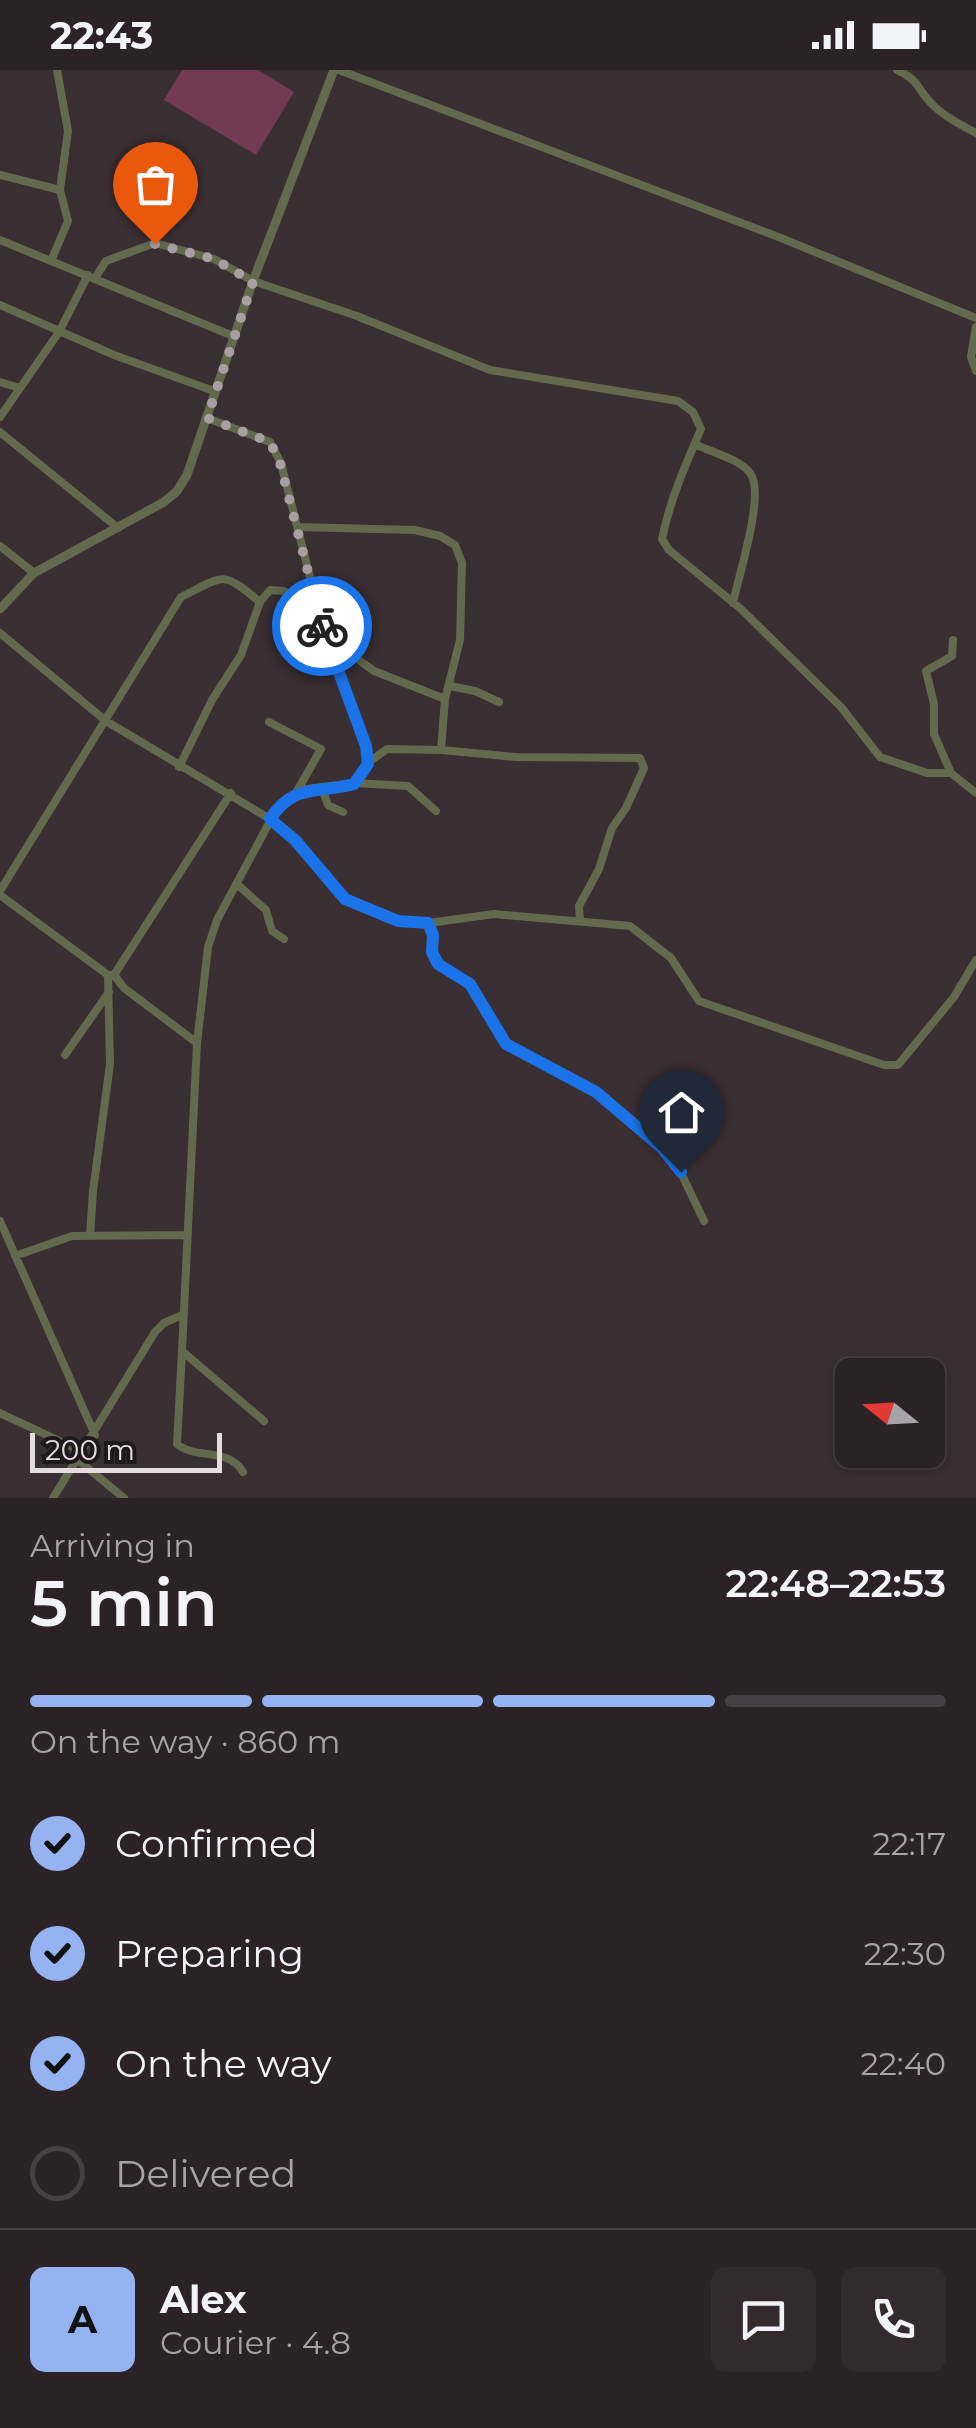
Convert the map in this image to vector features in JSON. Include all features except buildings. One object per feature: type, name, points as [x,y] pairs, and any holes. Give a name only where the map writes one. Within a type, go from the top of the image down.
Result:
[{"type":"street","points":[[51,260],[68,224],[60,190],[68,131],[57,70]]},
{"type":"street","points":[[0,609],[34,574],[178,492],[253,282],[336,70],[975,315]]},
{"type":"street","points":[[897,70],[917,81],[927,100],[938,110],[976,134]]},
{"type":"street","points":[[0,175],[60,190]]},
{"type":"street","points":[[0,240],[233,336]]},
{"type":"street","points":[[0,417],[60,332],[92,276],[106,261],[155,244],[214,259],[253,282],[357,316],[490,370],[678,401],[694,412],[701,429],[675,487],[662,539],[668,550],[733,603],[841,707],[880,757],[927,773],[951,773]]},
{"type":"street","points":[[0,305],[160,373],[214,391]]},
{"type":"street","points":[[976,327],[971,360],[976,371]]},
{"type":"street","points":[[0,382],[20,388]]},
{"type":"street","points":[[207,418],[270,442],[280,463],[314,606],[366,746],[368,764]]},
{"type":"street","points":[[0,432],[118,528]]},
{"type":"street","points":[[695,444],[746,469],[754,481],[750,530],[733,603]]},
{"type":"street","points":[[298,526],[415,530],[440,536],[455,545],[462,563],[460,640],[445,699],[442,750]]},
{"type":"street","points":[[0,546],[34,574]]},
{"type":"street","points":[[197,1043],[0,893],[181,596],[222,577],[230,578],[260,602]]},
{"type":"street","points":[[180,766],[212,700],[241,655],[260,602],[270,590],[284,591],[314,606]]},
{"type":"street","points":[[0,634],[106,721],[270,819],[295,840],[345,899],[398,921],[428,923],[494,914],[630,926],[671,958],[699,1001],[884,1065],[898,1065],[954,997],[976,960]]},
{"type":"street","points":[[325,636],[374,671],[445,699]]},
{"type":"street","points":[[953,640],[952,656],[926,670],[934,704],[934,734],[951,773],[976,793]]},
{"type":"street","points":[[450,686],[475,691],[499,702]]},
{"type":"street","points":[[243,1472],[229,1459],[188,1452],[177,1444],[197,1043],[208,947],[217,920],[270,819],[296,793],[321,749],[270,722]]},
{"type":"street","points":[[354,784],[368,764],[387,749],[640,758],[644,768],[612,828],[599,869],[579,906],[580,920]]},
{"type":"street","points":[[296,793],[354,784],[408,786],[436,811]]},
{"type":"street","points":[[322,788],[328,805],[344,812]]},
{"type":"street","points":[[90,1236],[110,1064],[111,975],[232,793]]},
{"type":"street","points":[[238,884],[266,910],[272,931],[284,939]]},
{"type":"street","points":[[428,923],[438,964],[470,984],[506,1044],[596,1092],[662,1148],[681,1172],[704,1221]]},
{"type":"street","points":[[64,1056],[109,992]]},
{"type":"street","points":[[0,1221],[94,1435]]},
{"type":"street","points":[[15,1256],[72,1236],[187,1236]]},
{"type":"street","points":[[53,1498],[155,1332],[184,1314]]},
{"type":"street","points":[[182,1351],[264,1421]]},
{"type":"street","points":[[0,1413],[81,1456],[124,1498]]},
{"type":"shaded area","points":[[182,70],[258,70],[294,92],[256,155],[164,100]]},
{"type":"way so far","points":[[155,244],[214,259],[253,282],[207,418],[270,442],[280,463],[322,626]]},
{"type":"route","points":[[322,626],[366,746],[368,764],[354,784],[296,793],[270,819],[295,840],[345,899],[398,921],[428,923],[438,964],[470,984],[506,1044],[596,1092],[662,1148],[681,1172]]}]
